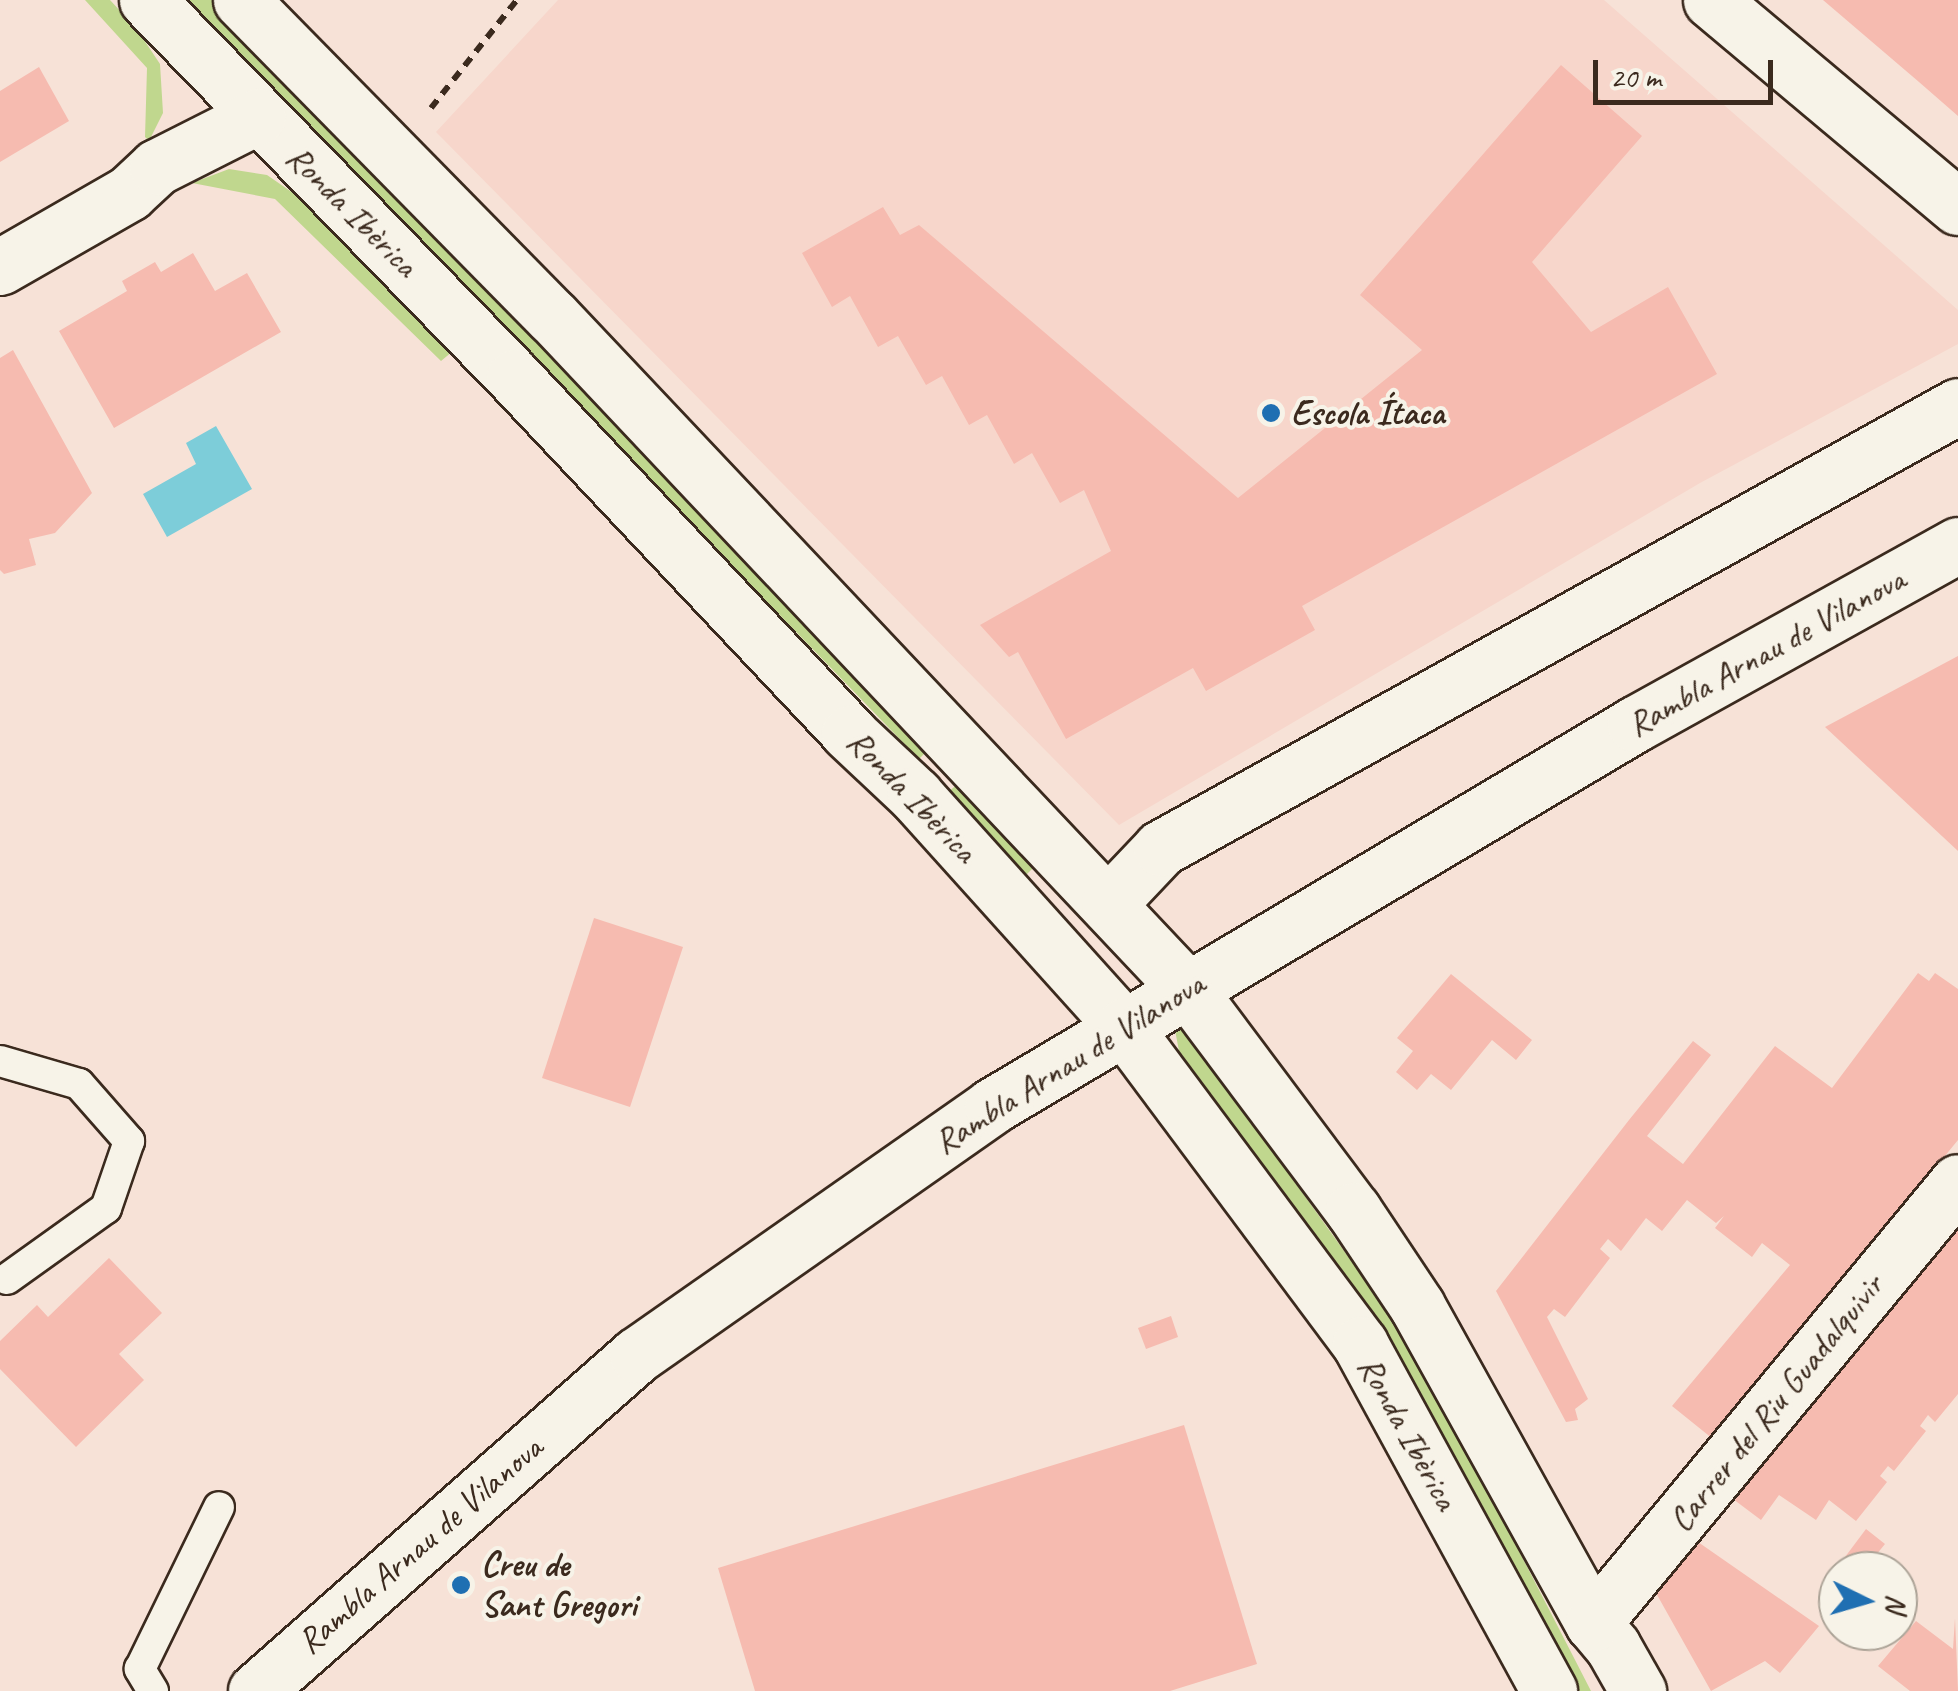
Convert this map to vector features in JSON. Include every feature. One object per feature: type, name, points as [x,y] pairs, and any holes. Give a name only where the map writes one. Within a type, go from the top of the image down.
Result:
[{"type":"street","name":"Ronda Ibèrica","points":[[147,0],[503,365],[849,733],[914,795],[1123,1026],[1360,1344],[1548,1691]]},
{"type":"street","name":"Ronda Ibèrica","points":[[241,0],[552,316],[1189,991],[1353,1210],[1417,1306],[1593,1623],[1638,1691]]},
{"type":"street","points":[[1711,0],[1958,208]]},
{"type":"street","points":[[0,267],[129,193],[157,167],[258,116]]},
{"type":"street","points":[[1109,902],[1161,848],[1958,406]]},
{"type":"street","name":"Rambla Arnau de Vilanova","points":[[256,1691],[636,1355],[992,1106],[1635,724],[1958,545]]},
{"type":"street","name":"Carrer del Riu Guadalquivir","points":[[1593,1623],[1958,1182]]},
{"type":"lane","points":[[0,1061],[79,1084],[128,1141],[106,1208],[6,1279]]},
{"type":"lane","points":[[153,1691],[140,1668],[219,1507]]},
{"type":"path","points":[[428,112],[516,0]]},
{"type":"shaded area","name":"Escola Ítaca","points":[[558,0],[1604,0],[1958,310],[1958,344],[1700,483],[1119,825],[436,132]]},
{"type":"green space","points":[[85,0],[110,0],[136,28],[160,64],[163,113],[149,141],[145,137],[147,68]]},
{"type":"green space","points":[[185,0],[212,0],[522,316],[929,749],[919,759]]},
{"type":"green space","points":[[229,169],[267,175],[296,195],[453,351],[441,361],[275,199],[192,183]]},
{"type":"green space","points":[[959,783],[1036,865],[1025,876],[948,792]]},
{"type":"green space","points":[[1185,1029],[1390,1315],[1434,1386],[1591,1691],[1577,1691],[1386,1329],[1179,1051],[1175,1030]]},
{"type":"water","points":[[216,426],[252,489],[167,537],[143,494],[196,464],[186,443]]},
{"type":"building","points":[[1823,0],[1958,0],[1958,116],[1919,82]]},
{"type":"building","points":[[1561,65],[1642,136],[1532,262],[1591,332],[1668,287],[1717,374],[1302,606],[1315,630],[1206,691],[1193,668],[1066,739],[1018,652],[1009,657],[980,625],[1111,551],[1084,490],[1060,503],[1032,453],[1014,464],[987,415],[969,425],[942,376],[926,385],[898,336],[878,347],[850,296],[832,307],[802,253],[883,207],[900,235],[919,225],[1238,498],[1422,350],[1360,295]]},
{"type":"building","points":[[39,67],[69,121],[0,162],[0,91]]},
{"type":"building","points":[[193,253],[215,291],[247,273],[281,332],[114,428],[59,331],[127,291],[122,281],[155,262],[161,272]]},
{"type":"building","points":[[13,350],[92,493],[55,533],[29,539],[36,565],[4,574],[0,570],[0,358]]},
{"type":"building","points":[[1958,656],[1958,851],[1825,727]]},
{"type":"building","points":[[594,918],[683,947],[630,1107],[542,1078]]},
{"type":"building","points":[[1918,973],[1929,981],[1935,973],[1958,989],[1958,1140],[1713,1439],[1672,1406],[1790,1265],[1762,1243],[1752,1257],[1715,1228],[1724,1216],[1716,1223],[1687,1200],[1662,1231],[1646,1218],[1621,1251],[1608,1239],[1600,1249],[1610,1258],[1565,1317],[1554,1309],[1547,1317],[1588,1399],[1575,1409],[1578,1420],[1566,1422],[1496,1291],[1629,1120],[1693,1041],[1711,1055],[1647,1136],[1683,1164],[1775,1046],[1832,1088]]},
{"type":"building","points":[[1451,974],[1532,1040],[1516,1060],[1492,1040],[1451,1090],[1431,1074],[1417,1090],[1396,1072],[1413,1051],[1397,1038]]},
{"type":"building","points":[[1958,1223],[1958,1394],[1935,1422],[1928,1415],[1920,1426],[1926,1431],[1894,1471],[1888,1466],[1880,1476],[1887,1482],[1856,1521],[1829,1500],[1816,1520],[1779,1495],[1761,1520],[1733,1499]]},
{"type":"building","points":[[109,1258],[162,1313],[119,1354],[144,1380],[76,1447],[0,1369],[0,1341],[37,1305],[48,1317]]},
{"type":"building","points":[[1171,1316],[1178,1337],[1146,1349],[1138,1328]]},
{"type":"building","points":[[1184,1425],[1257,1664],[1170,1691],[755,1691],[718,1568]]},
{"type":"building","points":[[1866,1529],[1885,1544],[1879,1551],[1850,1551]]},
{"type":"building","points":[[1698,1542],[1818,1627],[1780,1673],[1765,1661],[1711,1691],[1656,1593]]},
{"type":"building","points":[[1955,1618],[1958,1691],[1910,1691],[1878,1666],[1891,1651],[1918,1651],[1918,1623],[1953,1649]]},
{"type":"place","name":"Escola Ítaca","points":[[1271,413]]},
{"type":"place","name":"Creu de Sant Gregori","points":[[461,1585]]}]
